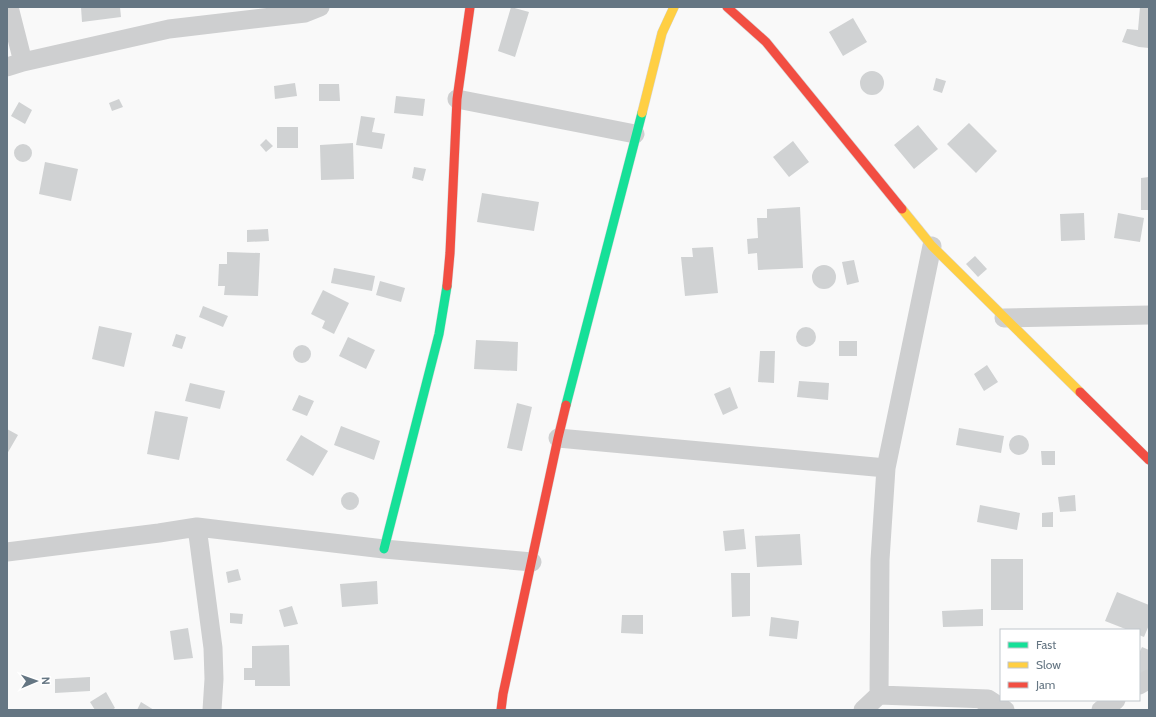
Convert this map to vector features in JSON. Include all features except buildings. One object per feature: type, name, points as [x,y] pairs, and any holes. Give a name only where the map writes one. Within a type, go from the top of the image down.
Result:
[{"type":"street","points":[[9,7],[15,64],[169,29],[305,13],[320,7]]},
{"type":"street","points":[[384,548],[439,334],[446,291],[450,253],[457,99],[470,7]]},
{"type":"street","points":[[501,710],[503,694],[558,438],[662,33],[674,7]]},
{"type":"street","points":[[727,7],[766,42],[932,246],[1149,460]]},
{"type":"street","points":[[457,99],[635,134]]},
{"type":"street","points":[[863,710],[879,695],[880,560],[886,468],[932,246]]},
{"type":"street","points":[[1004,318],[1149,315]]},
{"type":"street","points":[[558,438],[886,468]]},
{"type":"street","points":[[197,526],[213,648],[214,678],[212,710]]},
{"type":"street","points":[[8,556],[197,526],[384,548],[532,562]]},
{"type":"street","points":[[1140,684],[1149,679]]},
{"type":"street","points":[[879,695],[988,705],[1005,710]]},
{"type":"street","points":[[1101,710],[1114,701]]},
{"type":"traffic: fast","points":[[566,405],[642,113]]},
{"type":"traffic: fast","points":[[384,549],[439,334],[447,286]]},
{"type":"traffic: slow","points":[[642,113],[662,33],[674,7]]},
{"type":"traffic: slow","points":[[902,209],[932,246],[1080,392]]},
{"type":"traffic: jam","points":[[447,286],[450,253],[457,99],[470,7]]},
{"type":"traffic: jam","points":[[727,7],[766,42],[902,209]]},
{"type":"traffic: jam","points":[[1080,392],[1149,460]]},
{"type":"traffic: jam","points":[[501,710],[503,694],[566,405]]}]
